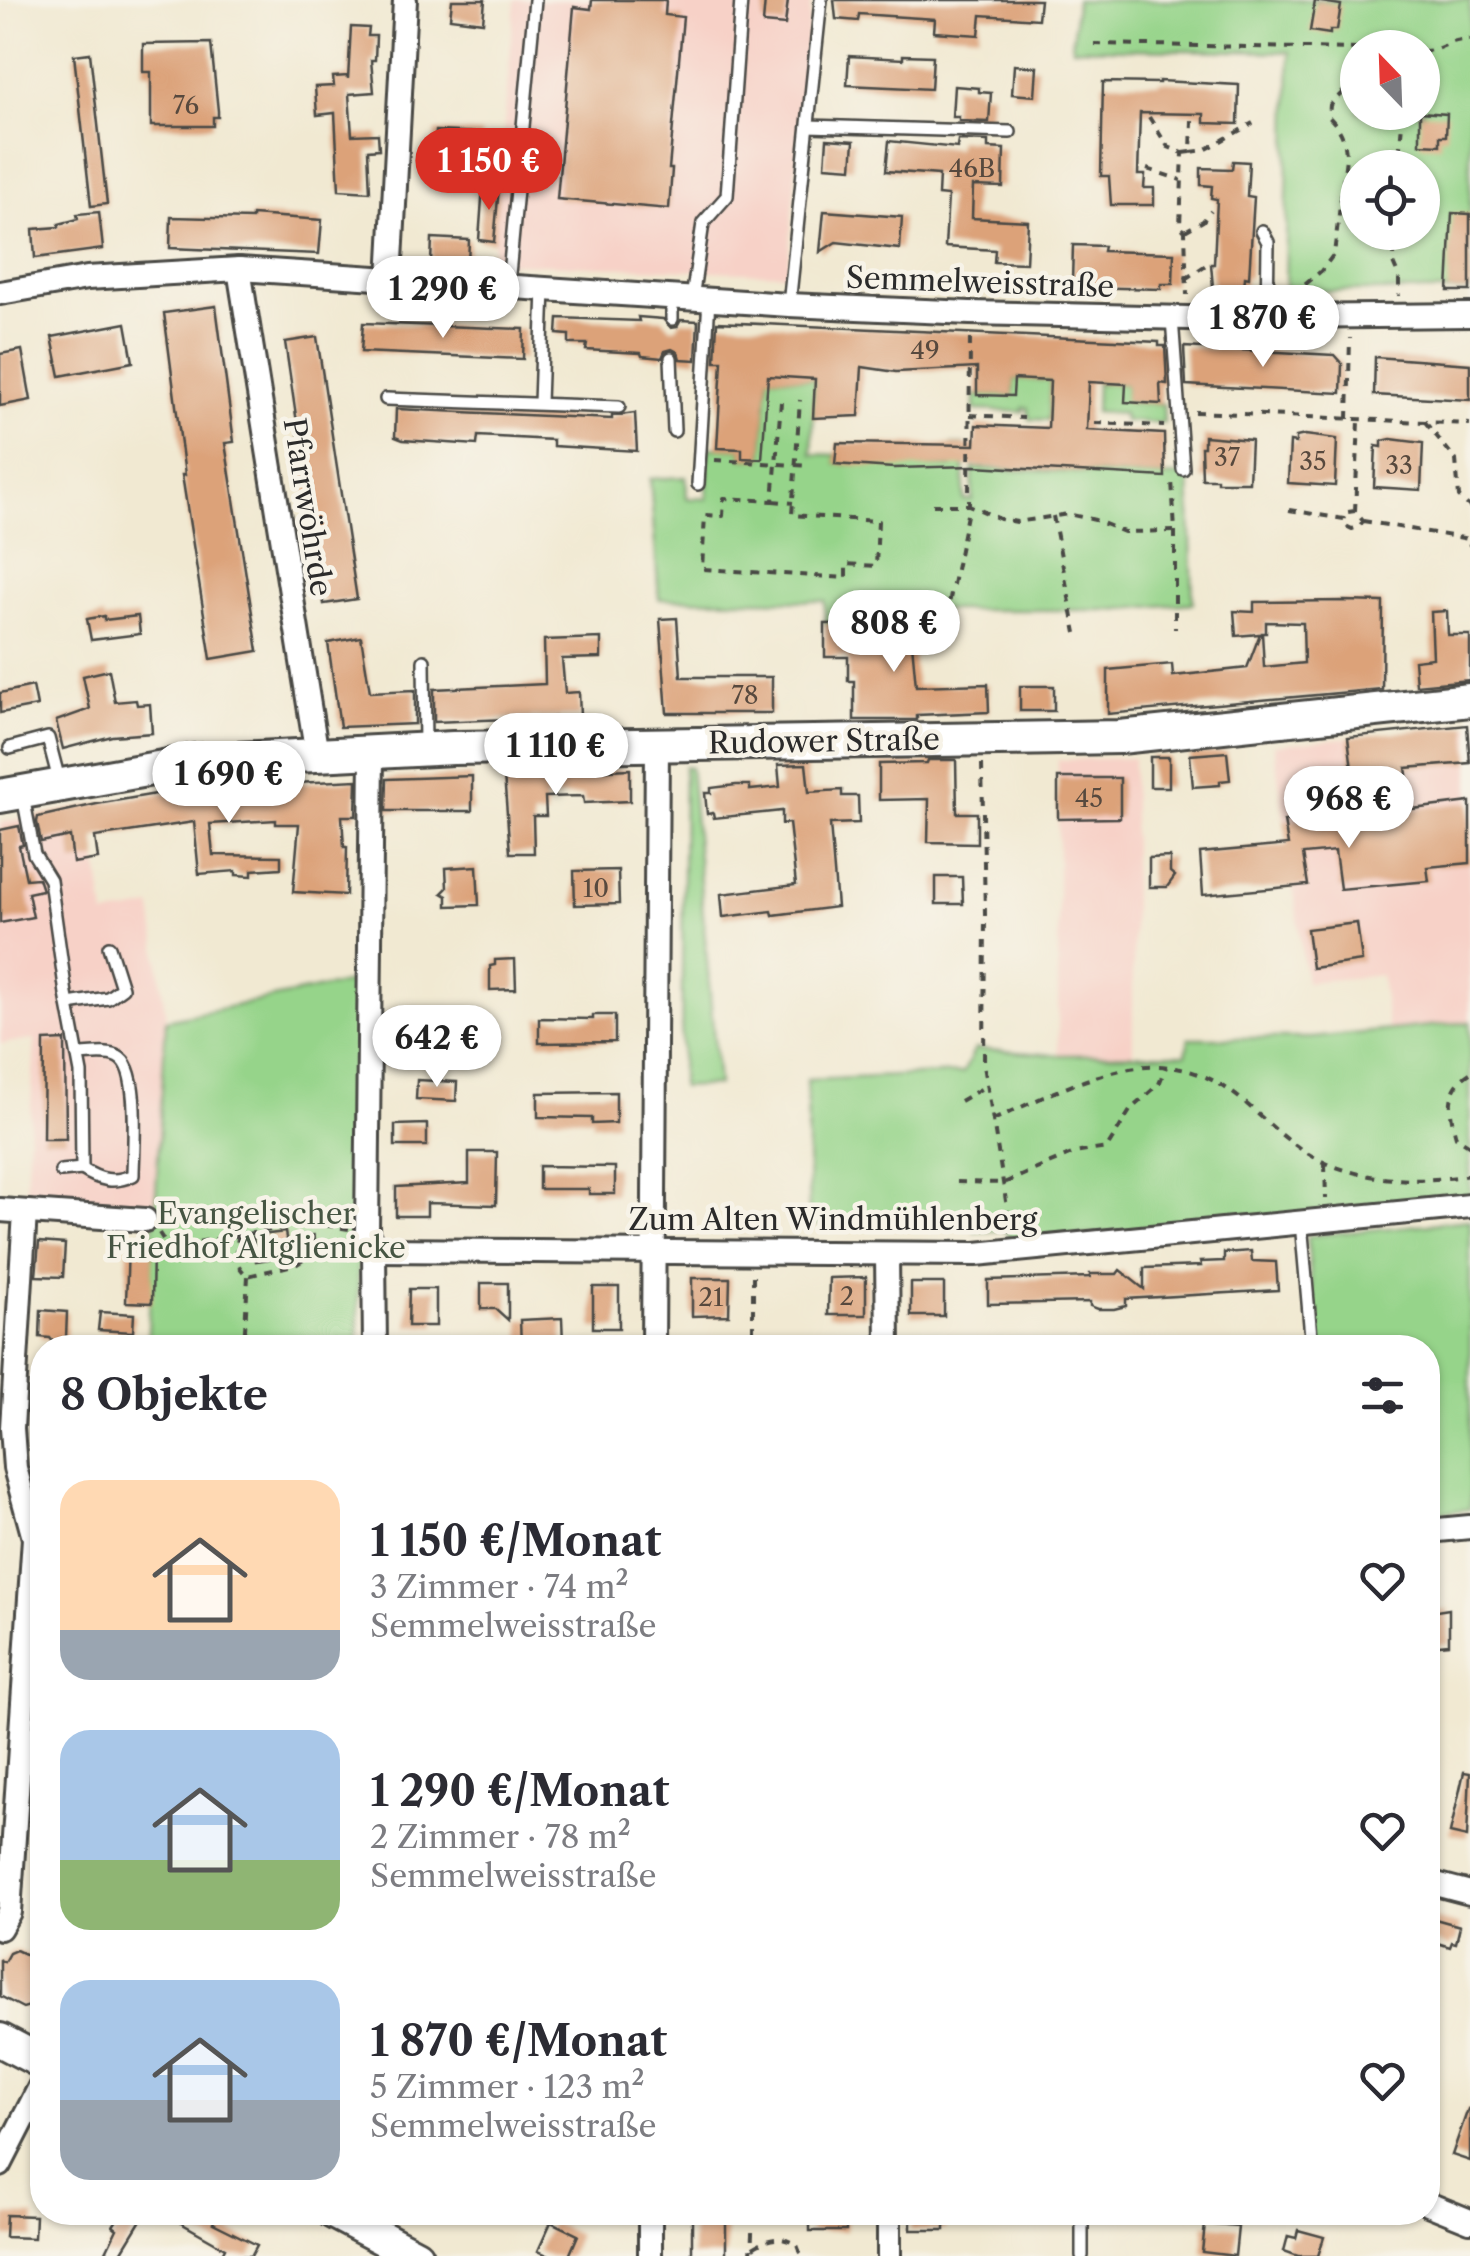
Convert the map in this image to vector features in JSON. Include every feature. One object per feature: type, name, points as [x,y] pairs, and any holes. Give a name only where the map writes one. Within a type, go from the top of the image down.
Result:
[{"type":"street","points":[[390,279],[405,0]]},
{"type":"street","name":"Semmelweisstraße","points":[[0,293],[87,278],[239,270],[508,285],[686,304],[970,313],[1183,312],[1267,318],[1470,316]]},
{"type":"street","name":"Pfarrwöhrde","points":[[239,270],[317,754]]},
{"type":"street","name":"Rudower Straße","points":[[11,794],[197,762],[317,754],[658,743],[1120,737],[1470,700]]},
{"type":"street","points":[[652,1335],[658,743]]},
{"type":"street","points":[[372,752],[367,1232],[374,1250],[375,1335]]},
{"type":"street","name":"Zum Alten Windmühlenberg","points":[[374,1250],[1013,1252],[1470,1206]]},
{"type":"street","points":[[0,1210],[145,1220]]},
{"type":"street","points":[[25,1212],[12,1428],[16,1468],[30,1522]]},
{"type":"street","points":[[887,1254],[888,1335]]},
{"type":"street","points":[[1440,1530],[1470,1526]]},
{"type":"street","points":[[0,1928],[10,1912],[30,1600]]},
{"type":"street","points":[[1440,1885],[1470,1893]]},
{"type":"street","points":[[0,2040],[30,2056]]},
{"type":"street","points":[[0,2165],[30,2106]]},
{"type":"street","points":[[1440,2209],[1470,2221]]},
{"type":"street","points":[[358,2225],[416,2256]]},
{"type":"street","points":[[650,2225],[650,2256]]},
{"type":"street","points":[[889,2225],[889,2256]]},
{"type":"lane","points":[[508,285],[535,0]]},
{"type":"lane","points":[[698,484],[700,460],[686,304],[703,223],[728,196],[741,0]]},
{"type":"lane","points":[[789,305],[821,0]]},
{"type":"lane","points":[[808,126],[1010,132]]},
{"type":"lane","points":[[1262,232],[1268,242],[1267,318]]},
{"type":"lane","points":[[540,403],[544,288]]},
{"type":"lane","points":[[1182,469],[1183,312]]},
{"type":"lane","points":[[671,358],[674,430]]},
{"type":"lane","points":[[386,399],[619,407]]},
{"type":"lane","points":[[424,661],[425,749]]},
{"type":"lane","points":[[10,748],[48,738],[60,784]]},
{"type":"lane","points":[[11,794],[34,854],[50,880],[81,1072],[82,1169]]},
{"type":"lane","points":[[68,1004],[108,998],[122,988],[109,948]]},
{"type":"lane","points":[[60,1171],[82,1169],[98,1179],[122,1180],[133,1175],[130,1072],[124,1060],[113,1054],[78,1055]]},
{"type":"lane","points":[[1301,1222],[1311,1335]]},
{"type":"lane","points":[[1082,2225],[1082,2256]]},
{"type":"path","points":[[1440,50],[1456,39],[1470,40]]},
{"type":"path","points":[[1094,44],[1340,50]]},
{"type":"path","points":[[1267,318],[1321,271],[1334,254],[1346,144],[1329,116],[1330,105],[1340,95]]},
{"type":"path","points":[[1149,117],[1168,147],[1183,153],[1204,150],[1254,123]]},
{"type":"path","points":[[1191,152],[1192,120]]},
{"type":"path","points":[[1183,153],[1183,312]]},
{"type":"path","points":[[1148,169],[1181,180]]},
{"type":"path","points":[[1185,231],[1203,221],[1211,210]]},
{"type":"path","points":[[1394,250],[1393,263],[1399,277],[1398,316]]},
{"type":"path","points":[[1185,279],[1209,263]]},
{"type":"path","points":[[948,634],[948,608],[969,505],[970,313]]},
{"type":"path","points":[[1348,419],[1350,317]]},
{"type":"path","points":[[793,503],[724,498],[722,516],[705,514],[702,569],[846,578],[846,564],[876,566],[878,521],[792,516],[796,465],[800,400]]},
{"type":"path","points":[[773,502],[781,402]]},
{"type":"path","points":[[1190,412],[1470,424]]},
{"type":"path","points":[[970,415],[1024,418]]},
{"type":"path","points":[[1355,511],[1360,419]]},
{"type":"path","points":[[1425,422],[1456,460],[1459,498],[1470,507]]},
{"type":"path","points":[[1095,423],[1170,427]]},
{"type":"path","points":[[700,460],[809,466]]},
{"type":"path","points":[[1172,478],[1175,629]]},
{"type":"path","points":[[933,505],[969,505],[1017,522],[1079,515],[1124,532],[1175,530]]},
{"type":"path","points":[[1288,510],[1344,519]]},
{"type":"path","points":[[1355,511],[1361,514],[1362,521],[1352,530],[1344,519],[1348,512],[1355,511]]},
{"type":"path","points":[[1053,516],[1076,634]]},
{"type":"path","points":[[1362,521],[1468,539],[1470,546]]},
{"type":"path","points":[[981,739],[986,914],[984,1065],[1013,1252]]},
{"type":"path","points":[[993,1120],[1102,1076],[1166,1067],[1200,1072],[1240,1096],[1302,1151],[1325,1164],[1366,1176],[1424,1180],[1470,1175]]},
{"type":"path","points":[[957,1182],[1004,1182],[1074,1153],[1107,1148],[1132,1109],[1159,1084],[1166,1067]]},
{"type":"path","points":[[1470,1073],[1458,1081],[1448,1107],[1456,1136],[1470,1146]]},
{"type":"path","points":[[960,1101],[987,1085]]},
{"type":"path","points":[[1325,1164],[1327,1219]]},
{"type":"path","points":[[145,1220],[154,1225],[168,1247],[312,1222],[358,1231]]},
{"type":"path","points":[[248,1276],[297,1264],[314,1253],[312,1222]]},
{"type":"path","points":[[239,1234],[236,1262],[248,1276],[245,1335]]},
{"type":"path","points":[[753,1252],[753,1335]]},
{"type":"path","points":[[751,2256],[753,2225]]},
{"type":"path","points":[[753,2248],[778,2238],[797,2246],[801,2256]]},
{"type":"shaded area","points":[[515,0],[811,0],[787,274],[492,262]]},
{"type":"shaded area","points":[[1470,725],[1470,1022],[1388,1033],[1381,975],[1306,982],[1274,745]]},
{"type":"shaded area","points":[[1133,758],[1133,1053],[1058,1055],[1058,760]]},
{"type":"shaded area","points":[[90,805],[105,916],[152,907],[166,1020],[155,1211],[25,1203],[35,1039],[0,1044],[0,823]]},
{"type":"green space","points":[[1076,0],[1470,0],[1470,291],[1285,291],[1290,52],[1072,48]]},
{"type":"green space","points":[[768,376],[815,379],[812,454],[836,455],[836,464],[951,467],[951,445],[964,445],[964,500],[972,500],[973,468],[1165,477],[1189,474],[1193,603],[1110,610],[911,610],[910,622],[825,624],[825,601],[659,599],[650,479],[686,477],[687,498],[707,499],[708,447],[742,449],[742,458],[762,459]]},
{"type":"green space","points":[[1014,379],[1050,381],[1048,420],[1029,419],[1028,408],[1023,408],[1023,412],[975,410],[975,395],[1013,396]]},
{"type":"green space","points":[[1096,383],[1126,384],[1126,402],[1163,404],[1164,423],[1124,421],[1123,414],[1095,412]]},
{"type":"green space","points":[[684,766],[690,767],[718,1085],[681,1087]]},
{"type":"green space","name":"Evangelischer Friedhof Altglienicke","points":[[360,980],[358,1335],[148,1335],[166,1020]]},
{"type":"green space","points":[[1470,1022],[1470,1201],[1010,1242],[1006,1230],[975,1232],[975,1225],[809,1224],[807,1080],[963,1073],[975,1049],[1058,1055],[1186,1054],[1189,1038],[1312,1038]]},
{"type":"green space","points":[[1470,1220],[1470,1509],[1440,1513],[1440,1335],[1316,1335],[1307,1236]]},
{"type":"building","points":[[452,0],[485,0],[483,22],[450,18]]},
{"type":"building","points":[[592,0],[666,0],[665,15],[683,17],[669,209],[557,199],[574,7],[591,9]]},
{"type":"building","points":[[765,0],[788,0],[785,25],[763,23]]},
{"type":"building","points":[[834,0],[1040,0],[1038,19],[981,15],[979,35],[934,32],[935,19],[859,14],[858,21],[836,19]]},
{"type":"building","points":[[1315,1],[1341,5],[1337,30],[1330,30],[1330,34],[1310,31]]},
{"type":"building","points":[[351,27],[369,28],[368,36],[376,36],[375,60],[371,60],[374,92],[349,94],[352,135],[378,134],[379,149],[368,150],[370,192],[339,190],[335,113],[317,115],[315,87],[334,86],[333,77],[348,79]]},
{"type":"building","points":[[211,43],[218,111],[213,126],[151,126],[151,72],[143,72],[143,44]]},
{"type":"building","points":[[90,53],[107,204],[91,206],[74,55]]},
{"type":"building","points":[[903,55],[933,56],[931,89],[847,85],[849,56],[903,59]]},
{"type":"building","points":[[1014,65],[1037,67],[1035,96],[1012,94]]},
{"type":"building","points":[[1103,82],[1239,85],[1238,124],[1204,123],[1204,114],[1140,113],[1138,175],[1145,175],[1144,188],[1154,188],[1154,205],[1111,205],[1109,176],[1101,176]]},
{"type":"building","points":[[954,86],[991,93],[989,122],[959,121],[959,117],[952,117]]},
{"type":"building","points":[[1440,113],[1447,114],[1446,136],[1440,136],[1440,145],[1420,144],[1420,130],[1440,130]]},
{"type":"building","points":[[436,131],[482,133],[480,169],[433,165]]},
{"type":"building","points":[[827,139],[854,141],[852,168],[825,166]]},
{"type":"building","points":[[958,140],[988,141],[988,148],[1004,149],[1003,187],[973,186],[972,218],[1028,221],[1026,263],[994,262],[995,250],[945,247],[948,196],[938,195],[939,175],[886,171],[889,141],[957,148]]},
{"type":"building","points":[[1233,161],[1249,162],[1247,196],[1254,197],[1249,278],[1245,277],[1244,288],[1213,287],[1211,264],[1217,199],[1211,198],[1212,186],[1201,185],[1201,168],[1232,169]]},
{"type":"building","points":[[483,185],[499,187],[494,242],[479,240]]},
{"type":"building","points":[[824,211],[902,217],[900,249],[836,242],[820,252]]},
{"type":"building","points":[[99,212],[103,249],[35,258],[33,229],[59,227],[78,219],[77,214]]},
{"type":"building","points":[[1452,213],[1470,214],[1470,291],[1448,291]]},
{"type":"building","points":[[252,215],[322,220],[319,254],[170,248],[171,217],[252,219]]},
{"type":"building","points":[[432,238],[469,240],[468,265],[431,263]]},
{"type":"building","points":[[1073,245],[1104,246],[1103,251],[1174,253],[1173,284],[1161,284],[1161,289],[1082,287],[1083,282],[1072,282]]},
{"type":"building","points":[[216,306],[234,442],[225,443],[258,651],[211,659],[182,475],[164,313]]},
{"type":"building","points":[[638,317],[663,319],[671,328],[681,320],[698,321],[696,360],[680,359],[672,349],[665,351],[662,358],[586,350],[587,344],[569,344],[569,335],[557,334],[558,318],[639,321]]},
{"type":"building","points":[[717,322],[1159,342],[1159,346],[1165,346],[1167,384],[1160,383],[1161,404],[1125,402],[1126,384],[1089,382],[1087,430],[1164,434],[1165,477],[975,466],[894,468],[835,464],[837,443],[975,445],[976,425],[1048,428],[1050,381],[1014,379],[1013,396],[977,395],[977,368],[896,372],[862,367],[859,416],[813,418],[815,379],[768,376],[762,459],[742,458],[742,449],[717,448],[722,361],[715,361]]},
{"type":"building","points":[[126,323],[133,362],[60,376],[52,337]]},
{"type":"building","points":[[363,323],[524,329],[523,359],[361,352]]},
{"type":"building","points":[[317,337],[357,599],[324,604],[285,342]]},
{"type":"building","points":[[1184,347],[1334,355],[1342,364],[1341,393],[1186,385]]},
{"type":"building","points":[[22,350],[31,400],[0,406],[0,354]]},
{"type":"building","points":[[1375,357],[1470,364],[1470,400],[1374,395]]},
{"type":"building","points":[[396,409],[612,419],[635,413],[637,451],[553,446],[553,440],[478,436],[477,445],[403,440],[395,437]]},
{"type":"building","points":[[1204,436],[1251,440],[1249,482],[1202,479]]},
{"type":"building","points":[[1296,437],[1337,439],[1335,486],[1288,483],[1290,442],[1296,443]]},
{"type":"building","points":[[1382,441],[1423,443],[1421,490],[1374,487],[1376,446],[1382,447]]},
{"type":"building","points":[[1254,602],[1383,602],[1382,689],[1108,714],[1108,670],[1172,664],[1173,676],[1247,668],[1260,634],[1236,636],[1234,611],[1254,612]],"holes":[[[1266,622],[1303,623],[1304,663],[1264,667],[1262,633],[1266,633]]]},
{"type":"building","points":[[1447,611],[1448,635],[1470,635],[1470,680],[1416,685],[1414,660],[1433,658],[1431,612]]},
{"type":"building","points":[[104,616],[104,620],[138,616],[140,634],[91,640],[87,619]]},
{"type":"building","points":[[677,618],[681,677],[772,677],[772,713],[667,713],[660,619]]},
{"type":"building","points":[[910,622],[916,686],[988,684],[989,712],[917,715],[917,720],[854,720],[854,681],[848,681],[848,657],[825,657],[825,624]]},
{"type":"building","points":[[361,637],[370,692],[415,690],[415,724],[340,727],[328,643]]},
{"type":"building","points":[[601,638],[601,658],[562,659],[565,693],[579,692],[580,716],[434,722],[434,689],[545,684],[544,640]]},
{"type":"building","points":[[109,670],[115,702],[136,700],[137,705],[150,704],[152,733],[112,736],[63,749],[56,721],[90,709],[83,676]]},
{"type":"building","points":[[33,686],[37,706],[0,713],[0,693]]},
{"type":"building","points":[[1020,686],[1054,686],[1054,711],[1020,711]]},
{"type":"building","points":[[1467,725],[1470,763],[1406,768],[1408,781],[1321,798],[1319,772],[1352,769],[1348,737]]},
{"type":"building","points":[[1227,752],[1230,780],[1220,781],[1220,785],[1193,787],[1190,755]]},
{"type":"building","points":[[1150,757],[1169,757],[1169,787],[1150,787]]},
{"type":"building","points":[[956,760],[957,813],[977,813],[977,843],[928,842],[929,799],[879,800],[879,764]]},
{"type":"building","points":[[806,764],[809,792],[842,790],[842,796],[858,796],[859,823],[830,824],[837,907],[723,917],[721,894],[796,885],[789,823],[782,824],[782,811],[714,818],[713,813],[707,814],[705,793],[711,793],[711,788],[736,785],[750,785],[750,790],[780,787],[778,765]]},
{"type":"building","points":[[630,769],[630,801],[584,803],[583,796],[545,797],[546,816],[533,816],[534,853],[510,853],[504,775]]},
{"type":"building","points":[[472,776],[472,811],[386,811],[387,779]]},
{"type":"building","points":[[1058,778],[1120,778],[1120,818],[1058,819]]},
{"type":"building","points":[[357,780],[356,816],[342,816],[347,847],[346,895],[293,892],[299,824],[276,824],[276,820],[210,824],[213,855],[281,856],[281,868],[252,870],[252,876],[236,875],[236,871],[199,874],[194,822],[95,837],[98,859],[73,863],[70,836],[41,842],[37,822],[38,817],[191,788]]},
{"type":"building","points":[[1470,802],[1470,863],[1427,867],[1429,881],[1340,889],[1335,851],[1303,854],[1308,885],[1203,895],[1200,853],[1288,845],[1284,821]]},
{"type":"building","points":[[19,826],[26,879],[38,878],[42,890],[28,893],[33,917],[0,923],[0,830]]},
{"type":"building","points":[[1170,857],[1170,872],[1175,876],[1167,887],[1149,887],[1149,858]]},
{"type":"building","points":[[477,866],[479,905],[447,906],[447,896],[442,893],[447,888],[446,868]]},
{"type":"building","points":[[618,870],[619,904],[575,905],[574,871]]},
{"type":"building","points":[[936,877],[962,877],[963,904],[936,904]]},
{"type":"building","points":[[1357,923],[1362,961],[1312,968],[1307,929]]},
{"type":"building","points":[[515,959],[516,989],[490,990],[490,966],[495,965],[495,960]]},
{"type":"building","points":[[593,1015],[615,1015],[615,1042],[539,1043],[539,1018],[593,1019]]},
{"type":"building","points":[[442,1019],[467,1019],[467,1041],[442,1041]]},
{"type":"building","points":[[65,1040],[66,1139],[43,1139],[44,1041]]},
{"type":"building","points":[[417,1080],[457,1082],[456,1101],[416,1099]]},
{"type":"building","points":[[616,1092],[616,1123],[592,1124],[592,1118],[538,1117],[538,1093]]},
{"type":"building","points":[[427,1124],[427,1146],[395,1146],[395,1125]]},
{"type":"building","points":[[469,1152],[497,1152],[496,1205],[427,1203],[427,1216],[396,1216],[396,1187],[469,1183]]},
{"type":"building","points":[[539,1166],[615,1167],[615,1194],[589,1194],[589,1189],[539,1189]]},
{"type":"building","points":[[285,1232],[289,1256],[256,1261],[253,1236]]},
{"type":"building","points":[[39,1242],[65,1244],[63,1277],[36,1276]]},
{"type":"building","points":[[128,1247],[153,1248],[152,1303],[126,1302]]},
{"type":"building","points":[[1251,1251],[1252,1261],[1276,1262],[1278,1290],[1126,1299],[1126,1306],[1114,1309],[1098,1309],[1090,1306],[1090,1302],[988,1304],[988,1280],[1090,1277],[1117,1274],[1120,1270],[1144,1289],[1144,1268],[1201,1266],[1200,1262],[1224,1261],[1224,1253]]},
{"type":"building","points":[[866,1277],[866,1315],[828,1315],[829,1278]]},
{"type":"building","points":[[692,1278],[730,1278],[729,1315],[692,1316]]},
{"type":"building","points":[[481,1283],[508,1283],[508,1320],[496,1309],[481,1309]]},
{"type":"building","points":[[911,1283],[944,1283],[944,1316],[911,1316]]},
{"type":"building","points":[[593,1287],[619,1287],[619,1328],[593,1328]]},
{"type":"building","points":[[409,1289],[436,1289],[436,1326],[408,1326]]},
{"type":"building","points":[[41,1310],[67,1312],[66,1335],[40,1335]]},
{"type":"building","points":[[100,1312],[134,1314],[133,1332],[98,1330]]},
{"type":"building","points":[[562,1318],[563,1335],[521,1335],[520,1320]]},
{"type":"building","points":[[1449,1609],[1449,1644],[1440,1645],[1440,1610]]},
{"type":"building","points":[[1464,1772],[1470,1773],[1467,1837],[1450,1833]]},
{"type":"building","points":[[1440,1920],[1460,1926],[1456,1943],[1452,1942],[1450,1947],[1440,1944]]},
{"type":"building","points":[[16,1950],[30,1956],[30,2006],[23,2008],[0,1996],[0,1960],[4,1962]]},
{"type":"building","points":[[1470,2110],[1470,2161],[1452,2155]]},
{"type":"building","points":[[6,2215],[30,2216],[34,2238],[5,2237]]},
{"type":"building","points":[[138,2225],[119,2256],[104,2256],[117,2229],[113,2226]]},
{"type":"building","points":[[185,2225],[217,2225],[257,2245],[251,2256],[221,2256],[225,2248]]},
{"type":"building","points":[[550,2225],[578,2235],[569,2256],[549,2256],[538,2251]]},
{"type":"building","points":[[692,2225],[726,2225],[726,2256],[692,2256]]},
{"type":"building","points":[[810,2225],[846,2225],[846,2231],[810,2231]]},
{"type":"building","points":[[911,2225],[945,2225],[945,2230],[911,2230]]},
{"type":"building","points":[[1205,2225],[1238,2227],[1235,2256],[1202,2252]]},
{"type":"building","points":[[1298,2230],[1324,2237],[1318,2256],[1284,2251],[1288,2236],[1296,2238]]}]
